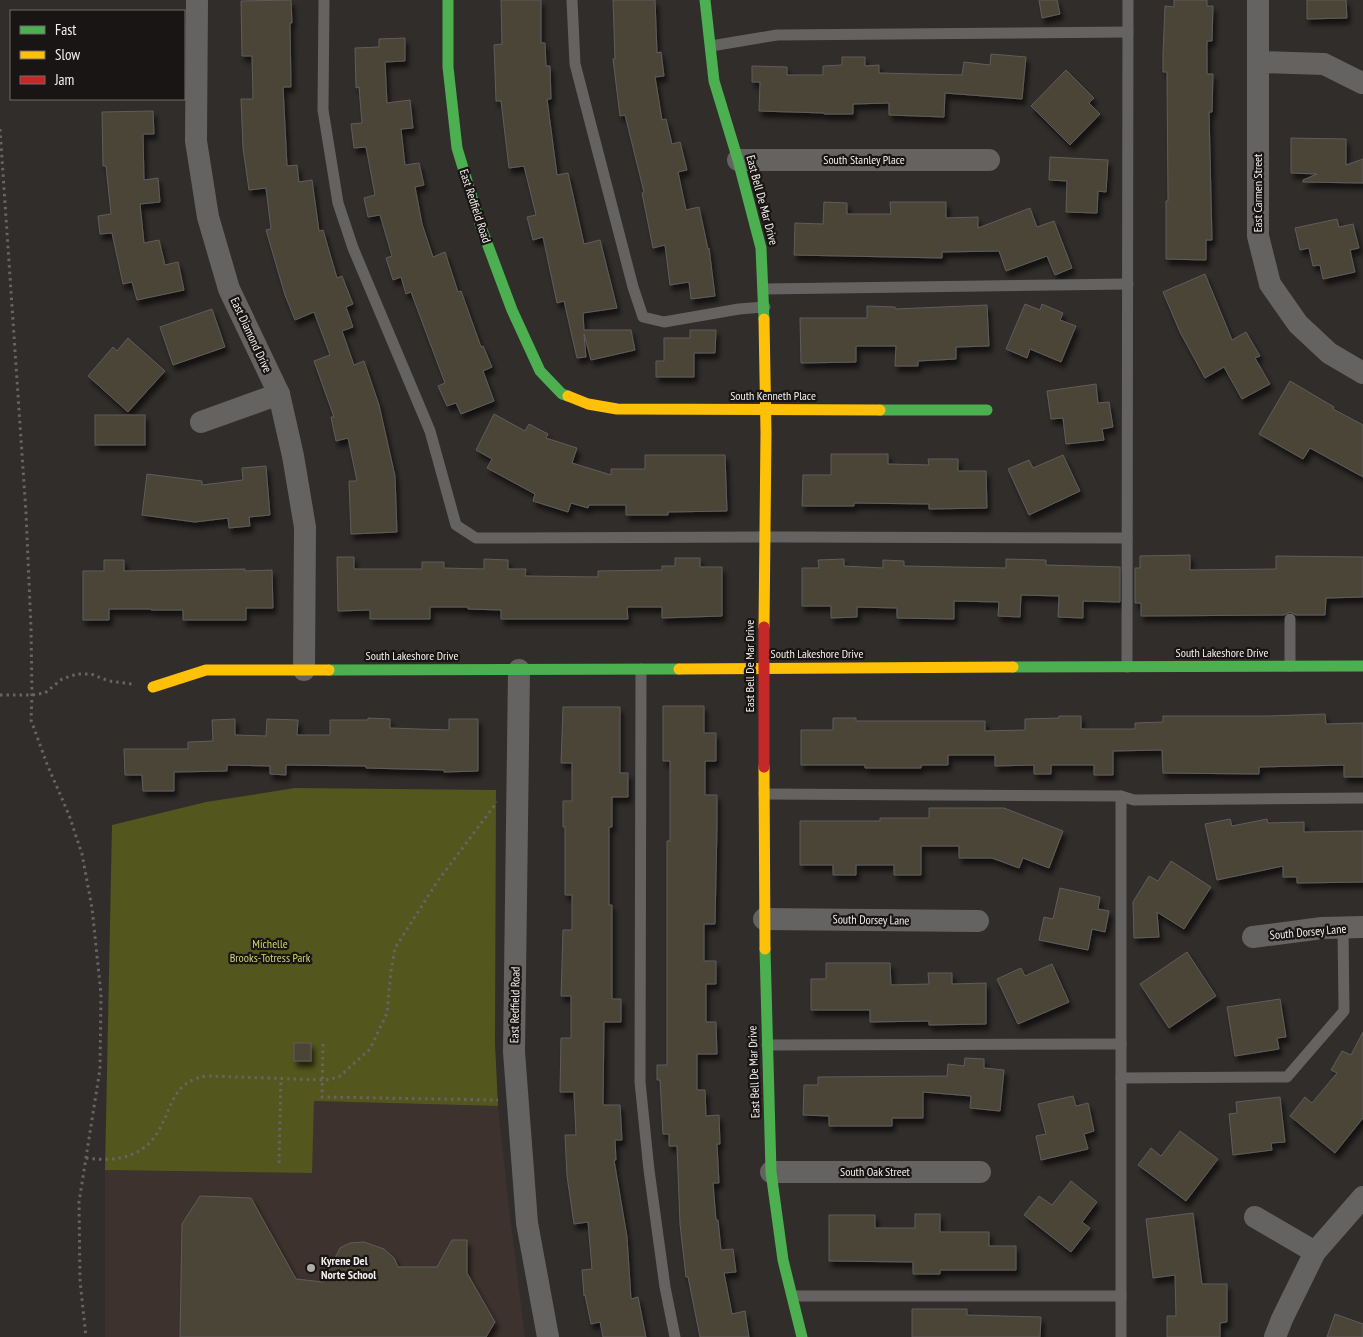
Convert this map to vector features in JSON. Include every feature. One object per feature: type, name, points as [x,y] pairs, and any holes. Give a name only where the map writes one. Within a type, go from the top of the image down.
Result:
[{"type":"street","name":"East Diamond Drive","points":[[197,0],[196,141],[208,217],[229,288],[279,394],[293,456],[305,527],[304,670]]},
{"type":"street","name":"East Redfield Road","points":[[448,0],[448,67],[457,148],[480,226],[512,310],[540,371],[562,394]]},
{"type":"street","name":"East Bell De Mar Drive","points":[[705,0],[714,81],[762,248],[766,307],[764,918],[771,1172],[783,1260],[802,1337]]},
{"type":"street","name":"East Carmen Street","points":[[1258,0],[1258,236],[1270,284],[1298,324],[1329,353],[1363,373]]},
{"type":"street","points":[[1258,62],[1324,64],[1362,83]]},
{"type":"street","name":"South Stanley Place","points":[[738,160],[990,160]]},
{"type":"street","points":[[201,422],[279,394]]},
{"type":"street","name":"South Kenneth Place","points":[[562,394],[588,404],[617,409],[987,410]]},
{"type":"street","name":"South Lakeshore Drive","points":[[153,687],[206,670],[1363,666]]},
{"type":"street","name":"East Redfield Road","points":[[519,670],[514,1052],[527,1223],[548,1337]]},
{"type":"street","name":"South Dorsey Lane","points":[[764,918],[978,921]]},
{"type":"street","name":"South Dorsey Lane","points":[[1253,937],[1322,928],[1353,928]]},
{"type":"street","name":"South Oak Street","points":[[771,1172],[980,1172]]},
{"type":"street","points":[[1275,1337],[1315,1252],[1363,1197]]},
{"type":"street","points":[[1256,1217],[1315,1252]]},
{"type":"lane","points":[[324,0],[322,110],[338,204],[353,248],[430,431],[456,525],[476,538],[765,536],[1127,538]]},
{"type":"lane","points":[[572,0],[575,64],[642,317],[664,322],[739,309],[766,307]]},
{"type":"lane","points":[[1127,667],[1128,0]]},
{"type":"lane","points":[[710,46],[777,35],[1128,32]]},
{"type":"lane","points":[[764,288],[1128,284]]},
{"type":"lane","points":[[1290,619],[1290,666]]},
{"type":"lane","points":[[641,669],[640,1082],[654,1209],[665,1287],[675,1337]]},
{"type":"lane","points":[[764,794],[1121,796],[1134,800],[1363,798]]},
{"type":"lane","points":[[1121,796],[1121,1337]]},
{"type":"lane","points":[[1121,1078],[1287,1077],[1344,1010],[1353,928]]},
{"type":"lane","points":[[767,1045],[1121,1044]]},
{"type":"lane","points":[[792,1296],[1121,1296]]},
{"type":"path","points":[[0,129],[26,514],[32,695],[31,720],[69,815],[82,854],[93,918],[101,994],[100,1070],[79,1202],[80,1281],[86,1337]]},
{"type":"path","points":[[0,695],[45,693],[62,679],[77,674],[91,674],[109,681],[153,687]]},
{"type":"path","points":[[86,1158],[117,1160],[132,1155],[150,1144],[159,1132],[178,1091],[196,1078],[207,1076],[322,1080],[339,1077],[370,1049],[387,1013],[395,948],[437,882],[499,800]]},
{"type":"path","points":[[323,1044],[322,1097],[501,1100]]},
{"type":"path","points":[[279,1163],[281,1078]]},
{"type":"shaded area","name":"Kyrene Del Norte School","points":[[314,1101],[498,1106],[525,1337],[105,1337],[105,1170],[311,1173]]},
{"type":"green space","name":"Michelle Brooks-Totress Park","points":[[295,788],[496,790],[495,1043],[498,1106],[314,1101],[312,1173],[105,1170],[112,825],[206,802]]},
{"type":"building","points":[[291,0],[291,87],[283,87],[287,166],[297,165],[299,182],[312,180],[319,231],[323,230],[337,278],[342,276],[353,304],[346,307],[353,327],[342,331],[354,365],[364,361],[379,405],[395,476],[397,532],[351,534],[349,481],[357,481],[348,438],[336,441],[331,417],[334,417],[314,361],[330,355],[314,312],[295,320],[285,295],[266,230],[271,229],[266,188],[249,190],[243,148],[241,99],[253,99],[252,56],[242,56],[241,1]]},
{"type":"building","points":[[501,0],[541,0],[541,43],[545,43],[546,66],[550,66],[551,99],[547,99],[557,175],[568,173],[584,244],[600,240],[617,308],[583,313],[584,330],[631,330],[635,350],[591,360],[584,334],[586,357],[577,358],[564,301],[557,303],[543,237],[533,240],[527,217],[536,215],[524,166],[509,168],[501,101],[496,101],[494,45],[502,44]]},
{"type":"building","points":[[613,0],[655,0],[657,53],[661,52],[664,76],[655,77],[662,120],[666,119],[672,144],[680,142],[687,170],[678,172],[686,210],[699,207],[709,248],[715,296],[691,299],[689,282],[670,285],[665,245],[653,248],[642,193],[644,192],[625,115],[620,116],[613,59],[615,59]]},
{"type":"building","points":[[1039,0],[1057,0],[1060,14],[1042,18]]},
{"type":"building","points":[[1174,0],[1207,0],[1207,6],[1213,6],[1212,41],[1207,41],[1207,74],[1213,74],[1212,112],[1209,112],[1212,240],[1206,240],[1206,260],[1166,259],[1166,201],[1168,201],[1167,72],[1163,72],[1163,54],[1165,6],[1174,7]]},
{"type":"building","points":[[1307,0],[1346,0],[1347,18],[1307,19]]},
{"type":"building","points":[[405,38],[405,61],[385,62],[387,103],[410,100],[413,128],[401,129],[405,165],[419,163],[424,185],[415,187],[422,224],[433,257],[445,252],[458,292],[461,291],[481,347],[483,346],[492,367],[483,371],[494,401],[461,414],[456,403],[447,406],[438,386],[445,383],[411,292],[406,294],[401,277],[393,280],[386,258],[392,256],[380,215],[368,217],[364,198],[375,195],[366,147],[354,148],[351,124],[362,123],[359,87],[356,88],[355,48],[379,47],[379,39]]},
{"type":"building","points":[[991,54],[1026,57],[1022,99],[945,93],[944,117],[889,115],[889,103],[853,104],[853,114],[759,111],[760,82],[752,82],[752,66],[787,67],[787,75],[823,75],[823,66],[842,65],[842,57],[865,57],[865,66],[879,65],[879,73],[962,75],[964,62],[990,65]]},
{"type":"building","points":[[1066,70],[1094,98],[1089,103],[1100,114],[1070,145],[1031,106]]},
{"type":"building","points":[[153,111],[154,134],[143,134],[144,180],[158,178],[160,202],[140,204],[144,243],[159,240],[165,265],[178,262],[184,290],[137,300],[132,282],[123,284],[112,233],[100,234],[98,216],[111,214],[106,166],[103,166],[102,112]]},
{"type":"building","points":[[1291,138],[1346,139],[1346,165],[1363,159],[1363,183],[1303,182],[1303,180],[1317,174],[1291,173]]},
{"type":"building","points":[[1050,157],[1108,160],[1106,192],[1098,191],[1097,213],[1066,212],[1067,181],[1049,180]]},
{"type":"building","points":[[824,202],[847,203],[847,214],[891,214],[890,202],[946,202],[946,218],[978,217],[978,228],[1030,208],[1037,227],[1054,221],[1072,268],[1055,275],[1047,256],[1006,271],[999,251],[942,252],[942,258],[794,255],[795,223],[823,224]]},
{"type":"building","points":[[1337,219],[1339,227],[1353,224],[1359,248],[1350,250],[1355,272],[1323,279],[1320,265],[1313,266],[1309,248],[1300,250],[1295,228]]},
{"type":"building","points":[[1205,274],[1232,340],[1246,332],[1260,356],[1255,358],[1270,384],[1242,399],[1224,367],[1205,378],[1180,332],[1163,292]]},
{"type":"building","points":[[1025,304],[1040,310],[1042,304],[1063,313],[1060,320],[1076,326],[1061,362],[1030,349],[1027,358],[1006,349]]},
{"type":"building","points":[[987,305],[989,346],[956,347],[956,359],[918,361],[918,366],[895,366],[896,346],[856,346],[856,362],[801,363],[800,318],[867,318],[867,306],[895,307],[896,309]]},
{"type":"building","points":[[212,309],[225,347],[173,365],[160,327]]},
{"type":"building","points":[[690,330],[716,330],[715,353],[694,353],[694,377],[656,377],[656,361],[664,361],[664,338],[690,338]]},
{"type":"building","points":[[128,338],[165,371],[128,412],[88,376],[113,347],[117,351]]},
{"type":"building","points":[[1290,381],[1334,407],[1333,409],[1363,425],[1363,477],[1310,448],[1303,459],[1259,434]]},
{"type":"building","points":[[1096,384],[1098,403],[1109,402],[1113,427],[1102,429],[1104,440],[1066,444],[1063,418],[1051,419],[1047,391]]},
{"type":"building","points":[[494,414],[525,431],[529,424],[548,434],[546,438],[577,448],[572,463],[611,475],[611,469],[645,469],[645,455],[725,455],[727,511],[668,512],[668,515],[626,515],[626,505],[589,505],[588,508],[571,503],[568,512],[533,501],[535,494],[487,468],[492,459],[476,450]]},
{"type":"building","points":[[95,415],[145,415],[145,445],[95,445]]},
{"type":"building","points":[[831,454],[888,454],[888,464],[929,465],[928,459],[958,459],[958,471],[986,471],[987,508],[929,509],[929,504],[854,503],[854,506],[802,506],[803,475],[831,475]]},
{"type":"building","points":[[1063,455],[1080,491],[1029,515],[1008,469],[1029,460],[1033,468]]},
{"type":"building","points":[[266,466],[270,515],[249,517],[250,526],[229,528],[228,518],[195,522],[142,515],[147,474],[202,481],[202,485],[243,480],[242,468]]},
{"type":"building","points":[[1190,555],[1190,570],[1276,569],[1276,556],[1363,557],[1363,597],[1326,598],[1325,615],[1296,615],[1290,612],[1284,615],[1141,616],[1141,603],[1135,603],[1135,568],[1140,568],[1140,556]]},
{"type":"building","points":[[337,557],[354,557],[354,569],[422,569],[422,562],[444,562],[444,568],[484,569],[484,559],[508,560],[508,569],[526,569],[525,576],[598,577],[598,571],[662,570],[662,566],[675,566],[675,558],[700,558],[700,567],[722,567],[722,616],[662,618],[662,607],[627,607],[628,619],[501,619],[501,610],[468,609],[468,607],[430,607],[430,619],[370,619],[370,610],[338,611]]},
{"type":"building","points":[[844,559],[844,566],[883,568],[883,560],[904,561],[904,566],[1006,568],[1006,559],[1046,560],[1046,565],[1120,567],[1120,602],[1083,601],[1083,618],[1058,617],[1059,596],[1021,595],[1020,617],[998,616],[999,602],[954,601],[954,619],[897,618],[897,608],[857,607],[857,617],[831,618],[831,606],[802,606],[802,568],[819,568],[818,560]]},
{"type":"building","points":[[104,560],[124,560],[124,571],[272,570],[273,608],[246,608],[246,620],[183,620],[183,610],[109,609],[109,620],[83,620],[83,571],[104,571]]},
{"type":"building","points":[[663,706],[704,706],[704,733],[716,733],[716,761],[705,761],[705,795],[717,795],[717,826],[715,924],[704,924],[704,961],[716,961],[716,984],[706,984],[706,1022],[716,1022],[717,1054],[697,1054],[697,1090],[705,1090],[706,1116],[719,1115],[720,1144],[717,1144],[719,1183],[713,1183],[716,1220],[718,1220],[721,1250],[733,1249],[736,1272],[724,1273],[732,1314],[745,1311],[749,1337],[700,1337],[688,1277],[686,1277],[680,1224],[677,1146],[669,1146],[669,1134],[663,1134],[660,1080],[657,1080],[657,1065],[667,1065],[667,841],[670,841],[670,761],[663,761]]},
{"type":"building","points":[[563,707],[620,707],[620,773],[628,773],[628,797],[612,797],[612,827],[609,827],[609,905],[612,905],[612,999],[621,999],[621,1022],[604,1022],[603,1105],[620,1105],[622,1140],[615,1140],[616,1160],[614,1160],[627,1237],[631,1299],[638,1297],[646,1337],[603,1337],[600,1322],[591,1324],[584,1296],[582,1270],[592,1269],[588,1222],[574,1224],[567,1176],[565,1135],[576,1135],[574,1092],[560,1092],[561,1038],[571,1038],[571,996],[561,996],[563,930],[572,930],[572,895],[565,895],[563,801],[572,801],[572,763],[561,763]]},
{"type":"building","points":[[1325,714],[1326,724],[1363,723],[1363,777],[1344,777],[1344,765],[1259,767],[1259,774],[1163,773],[1162,750],[1113,751],[1113,775],[1094,775],[1094,765],[1051,765],[1051,774],[1034,774],[1034,765],[995,766],[995,755],[948,755],[948,765],[921,765],[921,768],[865,768],[865,765],[801,765],[801,730],[833,730],[833,718],[856,718],[856,721],[985,721],[985,731],[1025,730],[1025,719],[1059,718],[1059,716],[1081,716],[1081,729],[1135,729],[1135,723],[1163,722],[1163,716]]},
{"type":"building","points":[[368,718],[390,719],[390,728],[449,730],[449,719],[478,719],[478,771],[444,772],[444,770],[366,768],[366,766],[286,765],[286,775],[270,774],[270,766],[227,765],[227,771],[174,772],[174,791],[143,791],[142,775],[125,775],[124,749],[188,749],[188,742],[213,741],[212,720],[235,719],[235,735],[266,736],[267,719],[298,720],[297,735],[330,735],[330,720],[368,720]]},
{"type":"building","points":[[929,808],[1004,808],[1063,831],[1049,868],[1023,858],[1019,868],[992,858],[959,858],[959,846],[921,846],[921,875],[894,875],[894,865],[856,865],[856,875],[833,875],[833,865],[800,865],[800,821],[880,821],[880,818],[929,818]]},
{"type":"building","points":[[1230,819],[1232,826],[1267,819],[1268,823],[1304,822],[1304,832],[1363,831],[1363,882],[1297,883],[1297,877],[1283,877],[1283,866],[1217,880],[1205,824]]},
{"type":"building","points":[[1171,861],[1211,887],[1184,929],[1157,912],[1159,937],[1134,938],[1133,902],[1149,876],[1158,881]]},
{"type":"building","points":[[1060,888],[1100,897],[1098,909],[1109,911],[1105,932],[1092,929],[1088,950],[1039,940],[1044,917],[1053,919]]},
{"type":"building","points":[[1187,952],[1216,996],[1169,1028],[1140,984]]},
{"type":"building","points":[[826,963],[890,963],[891,985],[929,984],[928,973],[952,973],[952,984],[986,983],[986,1024],[929,1025],[929,1021],[870,1022],[870,1010],[811,1010],[811,979],[826,979]]},
{"type":"building","points":[[1052,964],[1069,1002],[1018,1024],[997,979],[1021,968],[1025,976]]},
{"type":"building","points":[[1280,999],[1286,1037],[1277,1038],[1279,1049],[1235,1056],[1227,1007]]},
{"type":"building","points":[[1363,1032],[1363,1118],[1335,1153],[1290,1116],[1305,1097],[1312,1103],[1337,1073],[1331,1070],[1342,1051],[1351,1055]]},
{"type":"building","points":[[294,1043],[311,1043],[311,1061],[294,1061]]},
{"type":"building","points":[[965,1058],[984,1059],[984,1068],[1004,1070],[1000,1111],[970,1108],[971,1096],[923,1092],[923,1118],[892,1118],[892,1126],[829,1126],[829,1116],[803,1115],[804,1085],[818,1085],[818,1077],[947,1076],[948,1064],[964,1066]]},
{"type":"building","points":[[1073,1096],[1076,1106],[1088,1103],[1094,1131],[1084,1134],[1088,1149],[1041,1160],[1036,1136],[1046,1134],[1038,1104]]},
{"type":"building","points":[[1280,1097],[1285,1142],[1271,1143],[1272,1150],[1233,1155],[1229,1114],[1237,1113],[1236,1102]]},
{"type":"building","points":[[1180,1131],[1218,1159],[1186,1201],[1138,1165],[1151,1148],[1161,1156]]},
{"type":"building","points":[[1071,1181],[1097,1202],[1082,1222],[1090,1228],[1071,1252],[1024,1215],[1039,1196],[1052,1205]]},
{"type":"building","points":[[200,1196],[251,1198],[296,1279],[323,1282],[340,1248],[350,1243],[364,1242],[384,1249],[394,1258],[398,1267],[437,1267],[452,1240],[467,1240],[467,1273],[495,1322],[486,1337],[180,1337],[182,1224]]},
{"type":"building","points":[[1193,1213],[1202,1284],[1227,1284],[1227,1322],[1220,1323],[1220,1337],[1167,1337],[1167,1316],[1176,1316],[1175,1275],[1153,1278],[1146,1219]]},
{"type":"building","points":[[915,1214],[940,1214],[940,1232],[989,1232],[989,1246],[1016,1246],[1016,1270],[940,1270],[940,1274],[913,1274],[913,1262],[829,1261],[829,1215],[875,1215],[875,1228],[915,1228]]},
{"type":"building","points":[[912,1309],[967,1309],[967,1315],[1041,1317],[1040,1337],[912,1337]]},
{"type":"building","points":[[1335,1314],[1363,1324],[1363,1337],[1327,1337]]},
{"type":"traffic: fast","points":[[448,0],[448,67],[457,148],[481,227],[512,310],[540,371],[562,394],[568,396]]},
{"type":"traffic: fast","points":[[705,0],[714,81],[738,160],[761,248],[764,319]]},
{"type":"traffic: fast","points":[[880,410],[987,410]]},
{"type":"traffic: fast","points":[[1013,667],[1363,666]]},
{"type":"traffic: fast","points":[[329,670],[679,669]]},
{"type":"traffic: fast","points":[[765,949],[771,1172],[783,1260],[802,1337]]},
{"type":"traffic: slow","points":[[764,319],[766,433],[764,627]]},
{"type":"traffic: slow","points":[[568,396],[588,404],[617,409],[880,410]]},
{"type":"traffic: slow","points":[[679,669],[1013,667]]},
{"type":"traffic: slow","points":[[153,687],[206,670],[329,670]]},
{"type":"traffic: slow","points":[[764,767],[765,949]]},
{"type":"traffic: jam","points":[[764,627],[764,767]]},
{"type":"place","name":"Kyrene Del Norte School","points":[[311,1268]]}]
